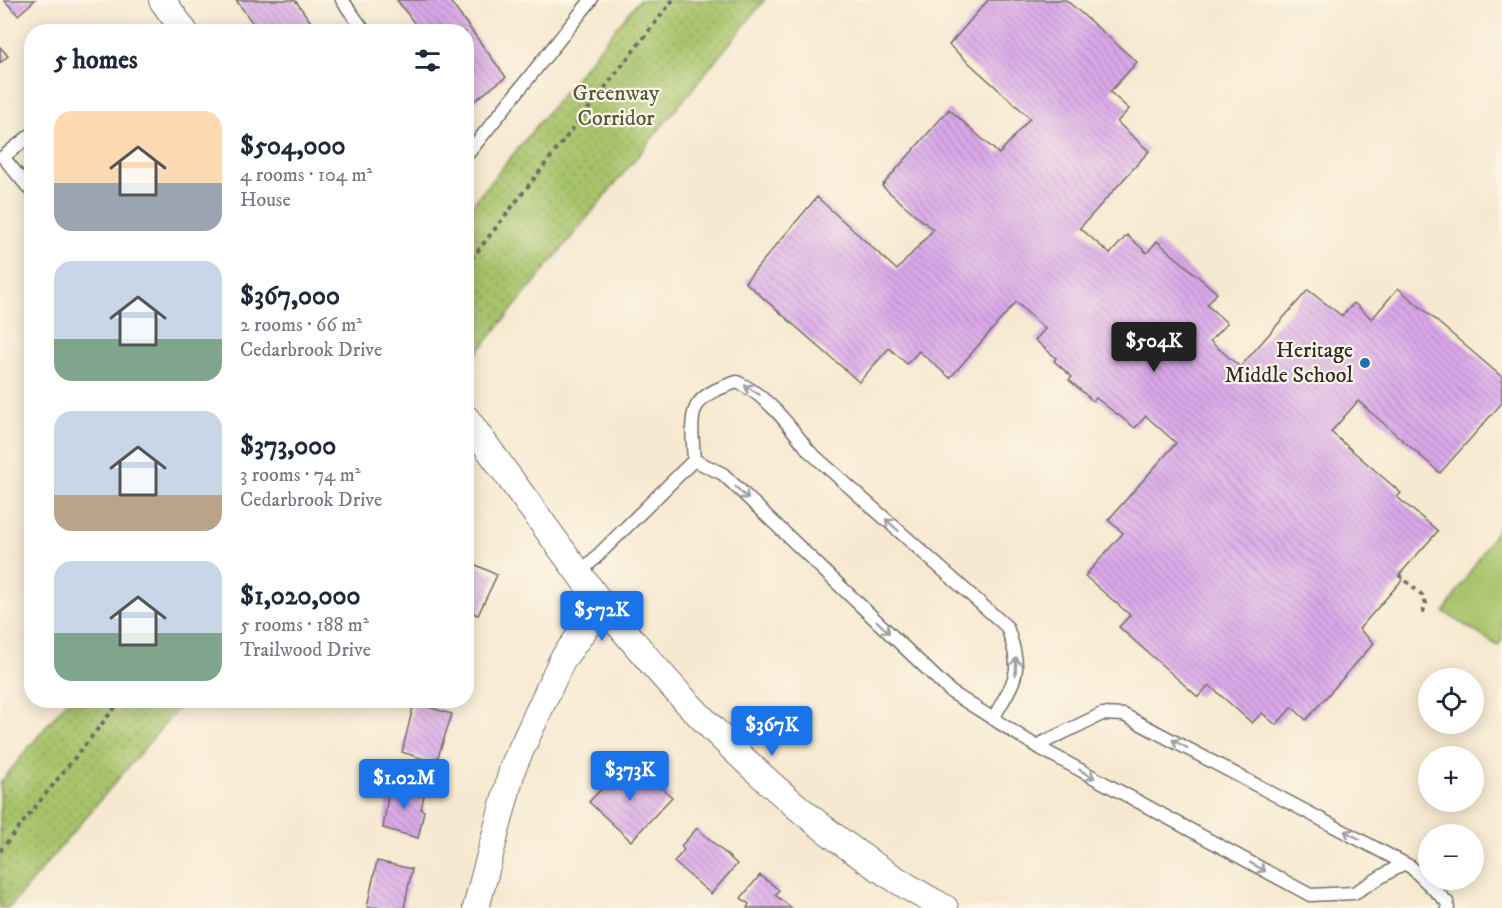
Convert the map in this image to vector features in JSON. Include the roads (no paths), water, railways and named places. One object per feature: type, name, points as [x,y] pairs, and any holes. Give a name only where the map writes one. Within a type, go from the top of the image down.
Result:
[{"type":"street","points":[[474,429],[602,605],[679,694],[751,767],[850,851],[945,908]]},
{"type":"street","points":[[476,908],[513,767],[562,660],[602,605]]},
{"type":"lane","points":[[342,0],[359,24]]},
{"type":"lane","points":[[474,146],[591,0]]},
{"type":"lane","points":[[24,140],[3,157],[24,182]]},
{"type":"lane","points":[[579,574],[694,460],[691,416],[699,403],[716,388],[738,382],[756,390],[787,422],[809,451],[1007,627],[1017,654],[1017,675],[993,719]]},
{"type":"lane","points":[[694,460],[723,474],[951,692],[1036,746],[1310,896],[1354,893],[1404,863]]},
{"type":"lane","points":[[1036,746],[1102,714],[1124,715],[1404,863],[1447,902],[1448,908]]},
{"type":"place","name":"Heritage Middle School","points":[[1365,363]]},
{"type":"park label","name":"Greenway Corridor","points":[[616,106]]}]
